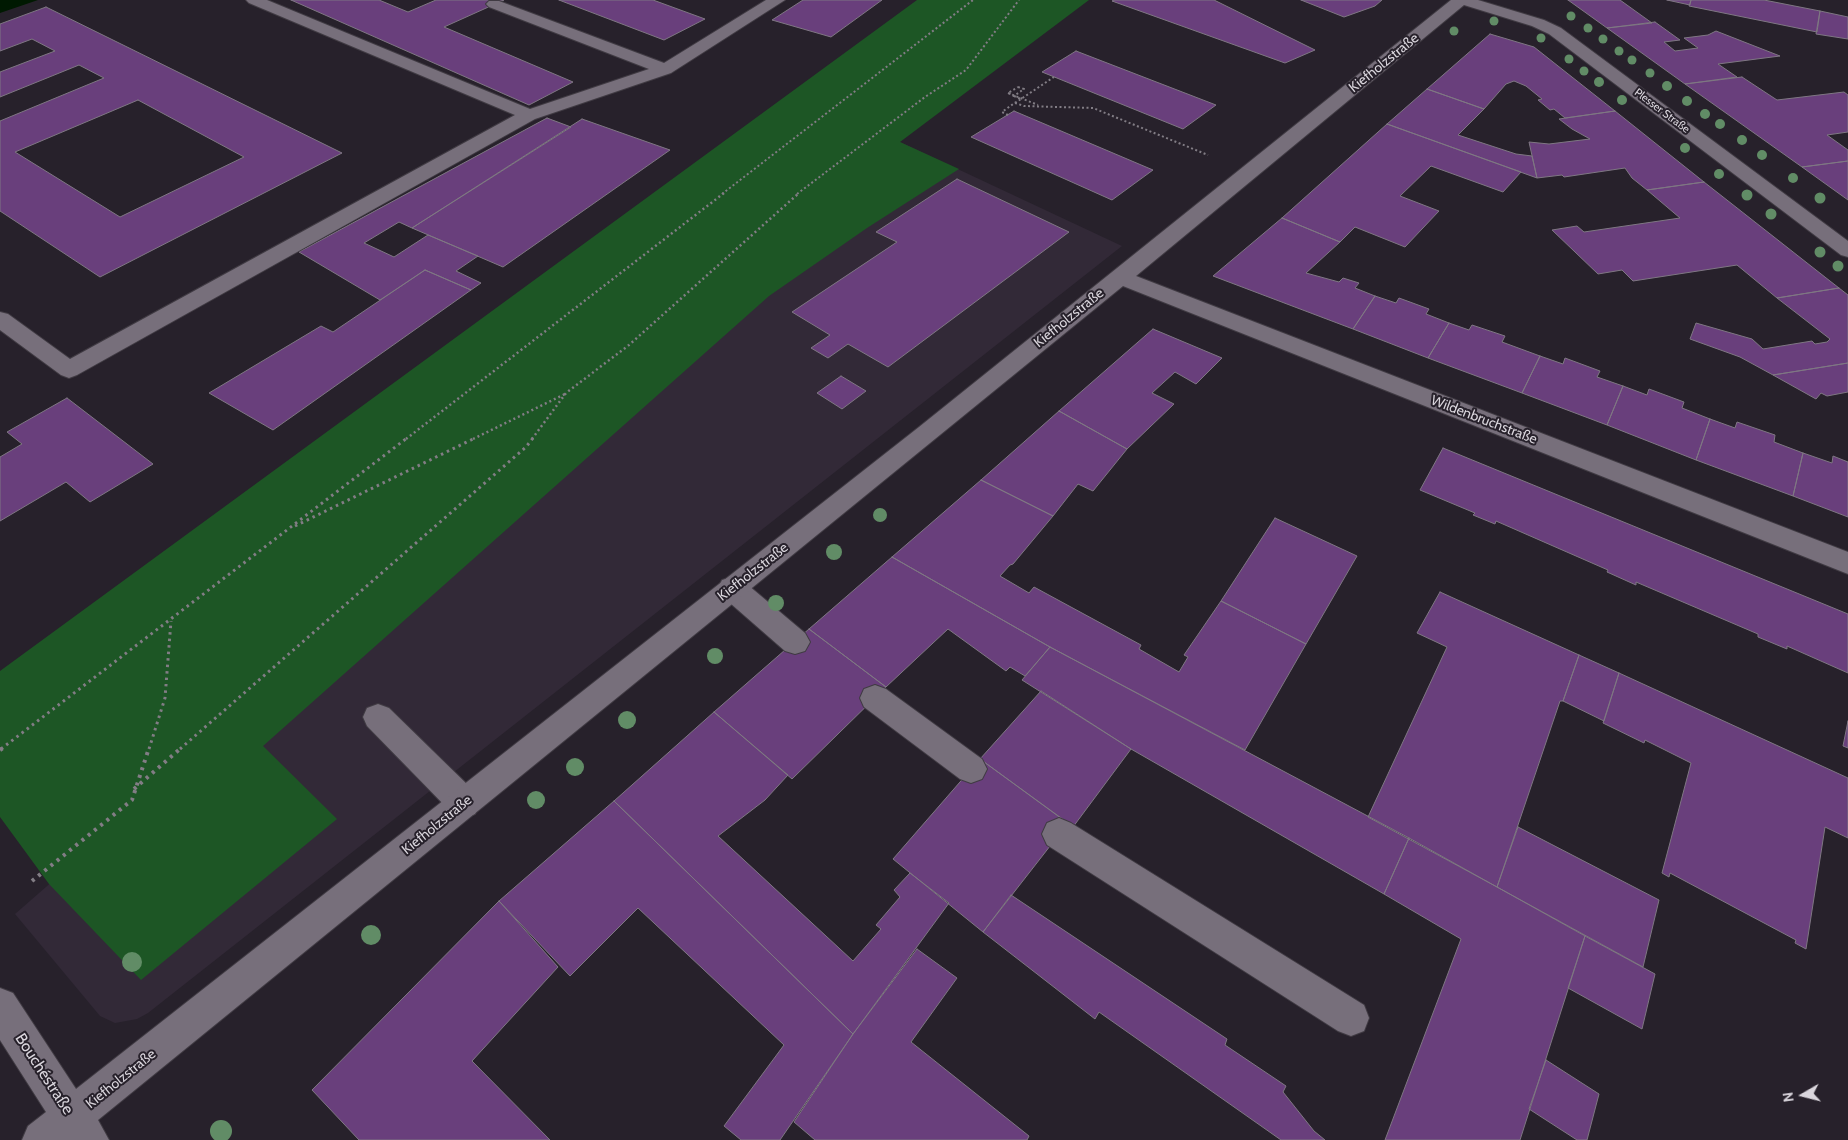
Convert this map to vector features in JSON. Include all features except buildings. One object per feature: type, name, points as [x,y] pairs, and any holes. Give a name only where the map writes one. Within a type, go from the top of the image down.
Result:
[{"type":"street","points":[[254,0],[529,115]]},
{"type":"street","points":[[0,319],[69,370],[529,115],[665,69],[777,0]]},
{"type":"street","name":"Plesser Straße","points":[[1461,0],[1538,23],[1555,31],[1848,251]]},
{"type":"street","name":"Kiefholzstraße","points":[[68,1133],[464,804],[1120,277],[1461,0]]},
{"type":"street","points":[[494,4],[665,69]]},
{"type":"street","name":"Wildenbruchstraße","points":[[1120,277],[1848,564]]},
{"type":"street","points":[[732,588],[795,642]]},
{"type":"street","points":[[875,698],[971,769]]},
{"type":"street","points":[[378,717],[464,804]]},
{"type":"street","points":[[1059,834],[1351,1018]]},
{"type":"street","name":"Bouchéstraße","points":[[0,1006],[68,1133]]},
{"type":"path","points":[[0,750],[171,621],[973,0]]},
{"type":"path","points":[[288,530],[566,394],[628,345],[796,195],[924,97],[966,70],[1019,0]]},
{"type":"path","points":[[1008,115],[1002,112],[1054,77]]},
{"type":"path","points":[[1008,93],[1018,87],[1024,89],[1014,96]]},
{"type":"path","points":[[1008,93],[1021,99]]},
{"type":"path","points":[[1008,93],[1042,107]]},
{"type":"path","points":[[1015,103],[1024,106],[1093,108],[1208,155]]},
{"type":"path","points":[[134,789],[526,447],[566,394]]},
{"type":"path","points":[[32,882],[132,800],[165,698],[171,621]]},
{"type":"shaded area","points":[[0,0],[38,0],[0,13]]},
{"type":"shaded area","points":[[900,142],[1122,246],[148,1013],[137,1019],[115,1023],[100,1016],[15,914]]},
{"type":"green space","points":[[917,0],[1089,0],[900,142],[959,169],[867,228],[769,296],[263,746],[337,819],[141,980],[49,884],[0,817],[0,671]]}]
